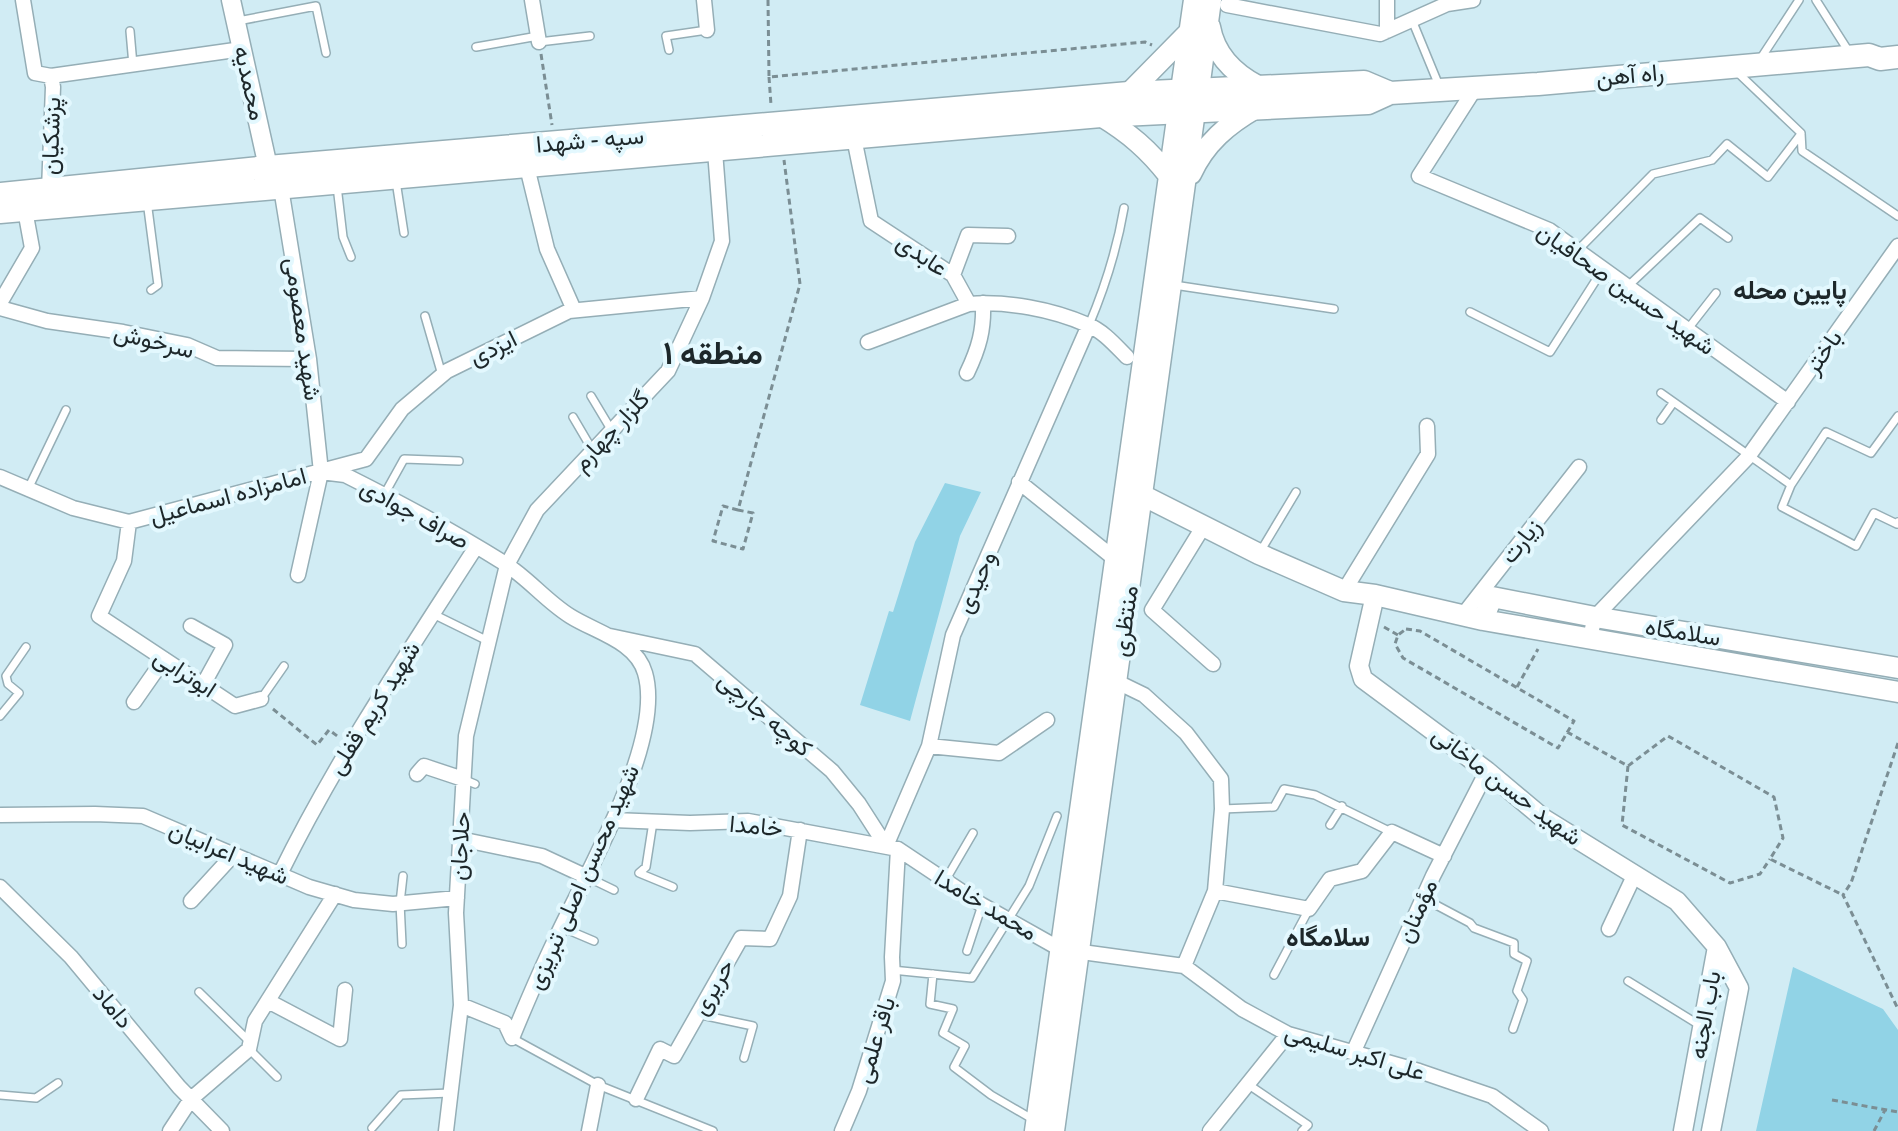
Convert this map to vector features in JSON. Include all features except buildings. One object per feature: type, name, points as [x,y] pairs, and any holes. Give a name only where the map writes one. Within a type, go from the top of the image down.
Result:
[{"type":"main road","points":[[1188,100],[1194,0]]},
{"type":"main road","points":[[1188,100],[1215,8]]},
{"type":"main road","points":[[1101,116],[1127,132],[1177,182],[1194,168],[1214,139],[1257,97],[1223,60],[1211,34],[1215,8]]},
{"type":"main road","points":[[1129,93],[1190,31]]},
{"type":"main road","name":"راه آهن","points":[[1860,56],[1878,46],[1898,43]]},
{"type":"main road","name":"راه آهن","points":[[1188,100],[1257,97],[1364,82],[1390,93],[1442,92],[1729,66],[1860,56],[1880,59],[1898,57]]},
{"type":"main road","name":"سپه - شهدا","points":[[0,212],[715,151],[777,135],[1129,93],[1188,100]]},
{"type":"main road","name":"سپه - شهدا","points":[[0,194],[555,143],[777,135],[854,138],[1101,116],[1188,100]]},
{"type":"main road","name":"منتظری","points":[[1108,678],[1115,559],[1188,100]]},
{"type":"main road","name":"منتظری","points":[[1042,1128],[1108,678],[1142,495],[1171,284],[1177,182]]},
{"type":"main road","name":"سلامگاه","points":[[1142,495],[1259,554],[1344,591],[1549,629],[1592,627],[1898,668]]},
{"type":"main road","name":"سلامگاه","points":[[1473,617],[1492,597],[1592,627],[1898,692]]},
{"type":"street","name":"پزشکیان","points":[[23,0],[35,73],[51,76],[53,87],[49,190]]},
{"type":"street","name":"محمدیه","points":[[231,0],[268,167]]},
{"type":"street","points":[[532,0],[538,39]]},
{"type":"street","points":[[704,0],[707,30]]},
{"type":"street","points":[[1387,0],[1387,31]]},
{"type":"street","points":[[1215,8],[1380,34],[1447,4],[1473,0]]},
{"type":"street","points":[[51,76],[242,49]]},
{"type":"street","name":"شهید حسین صحافیان","points":[[1476,87],[1419,176],[1549,230],[1788,402]]},
{"type":"street","name":"عابدی","points":[[854,138],[871,221],[953,275],[976,304]]},
{"type":"street","name":"گلزار چهارم","points":[[507,565],[537,510],[668,371],[702,298],[722,241],[715,151]]},
{"type":"street","points":[[527,167],[547,249],[574,310]]},
{"type":"street","name":"شهید معصومی","points":[[281,188],[309,359],[321,472],[298,575]]},
{"type":"street","points":[[0,305],[32,248],[25,210]]},
{"type":"street","points":[[953,275],[968,235],[1008,236]]},
{"type":"street","name":"باختر","points":[[1592,627],[1748,457],[1898,246]]},
{"type":"street","name":"ایزدی","points":[[321,472],[366,459],[402,409],[442,375],[574,310],[702,298]]},
{"type":"street","points":[[967,373],[984,328],[976,304]]},
{"type":"street","points":[[868,342],[976,304],[1030,308],[1089,325],[1127,357]]},
{"type":"street","name":"سرخوش","points":[[0,305],[47,321],[187,345],[217,358],[309,359]]},
{"type":"street","name":"وحیدی","points":[[892,848],[929,746],[953,635],[1089,325]]},
{"type":"street","points":[[1344,591],[1428,454],[1427,426]]},
{"type":"street","name":"زیارت","points":[[1473,617],[1579,467]]},
{"type":"street","name":"صراف جوادی","points":[[321,472],[345,475],[476,547],[507,565],[569,616],[608,635]]},
{"type":"street","name":"امامزاده اسماعیل","points":[[0,477],[73,508],[129,522],[321,472]]},
{"type":"street","points":[[1019,482],[1115,559]]},
{"type":"street","name":"ابوترابی","points":[[129,522],[124,561],[99,616],[235,706],[261,699]]},
{"type":"street","points":[[1203,527],[1152,610],[1213,664]]},
{"type":"street","name":"شهید کریم قفلی","points":[[280,874],[349,745],[476,547]]},
{"type":"street","name":"حلاجان","points":[[446,1131],[461,1005],[457,898],[460,839],[469,782],[466,736],[507,565]]},
{"type":"street","name":"شهید حسن ماخانی","points":[[1375,595],[1359,666],[1363,679],[1487,771],[1543,818],[1677,901],[1717,947]]},
{"type":"street","points":[[191,626],[225,645],[203,685]]},
{"type":"street","name":"شهید محسن اصلی تبریزی","points":[[512,1038],[613,820],[647,725],[649,697],[645,672],[637,656],[608,635]]},
{"type":"street","name":"کوچه جارچی","points":[[608,635],[695,654],[832,771],[892,848]]},
{"type":"street","points":[[134,702],[164,659]]},
{"type":"street","points":[[1108,678],[1144,695],[1186,733],[1221,779],[1222,809],[1215,891],[1184,966]]},
{"type":"street","points":[[929,746],[999,753],[1047,720]]},
{"type":"street","points":[[417,774],[424,766],[469,782]]},
{"type":"street","name":"مؤمنان","points":[[1353,1053],[1423,898],[1487,771]]},
{"type":"street","name":"شهید اعرابیان","points":[[0,815],[143,816],[280,874],[354,900],[400,903],[457,898]]},
{"type":"street","name":"خامدا","points":[[613,820],[690,823],[748,821],[892,848]]},
{"type":"street","name":"حریری","points":[[636,1099],[660,1049],[674,1056],[741,938],[770,939],[790,896],[800,830]]},
{"type":"street","points":[[1215,891],[1309,909],[1330,879],[1362,871],[1392,832],[1444,856]]},
{"type":"street","points":[[460,839],[542,856],[585,876]]},
{"type":"street","name":"محمد خامدا","points":[[892,848],[982,905],[1069,951]]},
{"type":"street","name":"باقر علمی","points":[[842,1131],[859,1091],[893,981],[892,848]]},
{"type":"street","points":[[191,901],[234,854]]},
{"type":"street","points":[[1609,929],[1634,876]]},
{"type":"street","name":"داماد","points":[[0,887],[71,957],[191,1099],[222,1131]]},
{"type":"street","points":[[170,1131],[191,1099],[250,1046],[255,1021],[335,894]]},
{"type":"street","name":"باب الجنه","points":[[1683,1131],[1717,947]]},
{"type":"street","name":"باب الجنه","points":[[1711,1131],[1739,988],[1717,947]]},
{"type":"street","name":"علی اکبر سلیمی","points":[[1069,951],[1184,966],[1242,1009],[1288,1034],[1419,1071],[1492,1096],[1541,1131]]},
{"type":"street","points":[[268,1001],[340,1039],[345,990]]},
{"type":"street","points":[[461,1005],[505,1023],[512,1038]]},
{"type":"street","points":[[1210,1131],[1288,1034]]},
{"type":"street","points":[[589,1131],[598,1085]]},
{"type":"lane","points":[[1758,64],[1799,0]]},
{"type":"lane","points":[[1816,0],[1860,56]]},
{"type":"lane","points":[[236,22],[316,6],[326,53]]},
{"type":"lane","points":[[1412,20],[1442,92]]},
{"type":"lane","points":[[669,50],[666,36],[707,30]]},
{"type":"lane","points":[[130,31],[133,65]]},
{"type":"lane","points":[[476,47],[590,36]]},
{"type":"lane","points":[[1729,66],[1747,78],[1801,134],[1802,151],[1898,216]]},
{"type":"lane","points":[[1577,251],[1653,174],[1712,160],[1727,144],[1768,177],[1801,134]]},
{"type":"lane","points":[[396,179],[404,233]]},
{"type":"lane","points":[[337,183],[343,237],[351,257]]},
{"type":"lane","points":[[147,198],[158,285],[151,290]]},
{"type":"lane","points":[[1089,325],[1120,235],[1124,208]]},
{"type":"lane","points":[[1627,287],[1700,218],[1728,238]]},
{"type":"lane","points":[[1470,312],[1550,352],[1603,269]]},
{"type":"lane","points":[[1171,284],[1334,309]]},
{"type":"lane","points":[[1687,330],[1716,293]]},
{"type":"lane","points":[[425,316],[430,343],[442,375]]},
{"type":"lane","points":[[1661,393],[1791,485]]},
{"type":"lane","points":[[591,396],[612,431]]},
{"type":"lane","points":[[1661,420],[1673,403]]},
{"type":"lane","points":[[28,489],[66,410]]},
{"type":"lane","points":[[1898,416],[1871,453],[1826,432],[1791,485],[1782,507],[1856,546],[1874,513],[1898,522]]},
{"type":"lane","points":[[573,417],[593,451]]},
{"type":"lane","points":[[384,495],[404,459],[459,461]]},
{"type":"lane","points":[[1259,554],[1296,492]]},
{"type":"lane","points":[[433,614],[488,641]]},
{"type":"lane","points":[[0,716],[19,693],[8,684],[6,676],[26,647]]},
{"type":"lane","points":[[261,699],[284,666]]},
{"type":"lane","points":[[1222,809],[1274,807],[1284,789],[1315,795],[1392,832]]},
{"type":"lane","points":[[1330,825],[1342,806]]},
{"type":"lane","points":[[892,970],[972,978],[1029,886],[1057,816]]},
{"type":"lane","points":[[653,822],[646,867],[639,873],[673,887]]},
{"type":"lane","points":[[945,881],[973,833]]},
{"type":"lane","points":[[402,944],[400,903],[403,876]]},
{"type":"lane","points":[[585,876],[614,890]]},
{"type":"lane","points":[[1423,898],[1474,928],[1514,943],[1514,954],[1527,961],[1517,991],[1523,1000],[1513,1029]]},
{"type":"lane","points":[[967,951],[982,905]]},
{"type":"lane","points":[[1274,975],[1309,909]]},
{"type":"lane","points":[[561,927],[594,941]]},
{"type":"lane","points":[[933,974],[930,1004],[953,1009],[943,1033],[965,1046],[954,1067],[1042,1128]]},
{"type":"lane","points":[[1628,981],[1703,1028]]},
{"type":"lane","points":[[199,992],[277,1077]]},
{"type":"lane","points":[[697,1014],[753,1026],[744,1058]]},
{"type":"lane","points":[[512,1038],[598,1085],[713,1131]]},
{"type":"lane","points":[[0,1095],[36,1098],[58,1083]]},
{"type":"lane","points":[[1247,1084],[1308,1125],[1302,1131]]},
{"type":"lane","points":[[372,1128],[401,1095],[450,1093]]},
{"type":"path","points":[[738,510],[800,284],[769,77],[768,0]]},
{"type":"path","points":[[538,39],[555,143]]},
{"type":"path","points":[[769,77],[1145,42],[1171,52]]},
{"type":"path","points":[[723,506],[738,510],[753,513],[743,549],[713,541],[723,506]]},
{"type":"path","points":[[1406,629],[1416,629],[1517,687],[1574,721],[1558,748],[1403,658],[1395,649],[1395,639],[1406,629]]},
{"type":"path","points":[[1517,687],[1549,629]]},
{"type":"path","points":[[261,699],[317,745],[329,730],[349,745]]},
{"type":"path","points":[[1567,732],[1628,766]]},
{"type":"path","points":[[1668,736],[1774,797],[1783,838],[1770,859],[1760,874],[1730,883],[1622,825],[1628,766],[1668,736]]},
{"type":"path","points":[[1843,895],[1851,883],[1898,743]]},
{"type":"path","points":[[1770,859],[1843,895],[1898,1009]]},
{"type":"path","points":[[1832,1100],[1898,1112]]},
{"type":"path","points":[[1874,1131],[1885,1109]]},
{"type":"shaded area","points":[[945,483],[981,492],[960,536],[910,721],[860,705],[889,611],[893,612],[915,542]]},
{"type":"shaded area","points":[[1793,967],[1883,1009],[1898,1030],[1898,1131],[1756,1131]]},
{"type":"district","name":"پایین محله","points":[[1790,290]]},
{"type":"district","name":"منطقه ۱","points":[[713,353]]},
{"type":"district","name":"سلامگاه","points":[[1328,937]]}]
